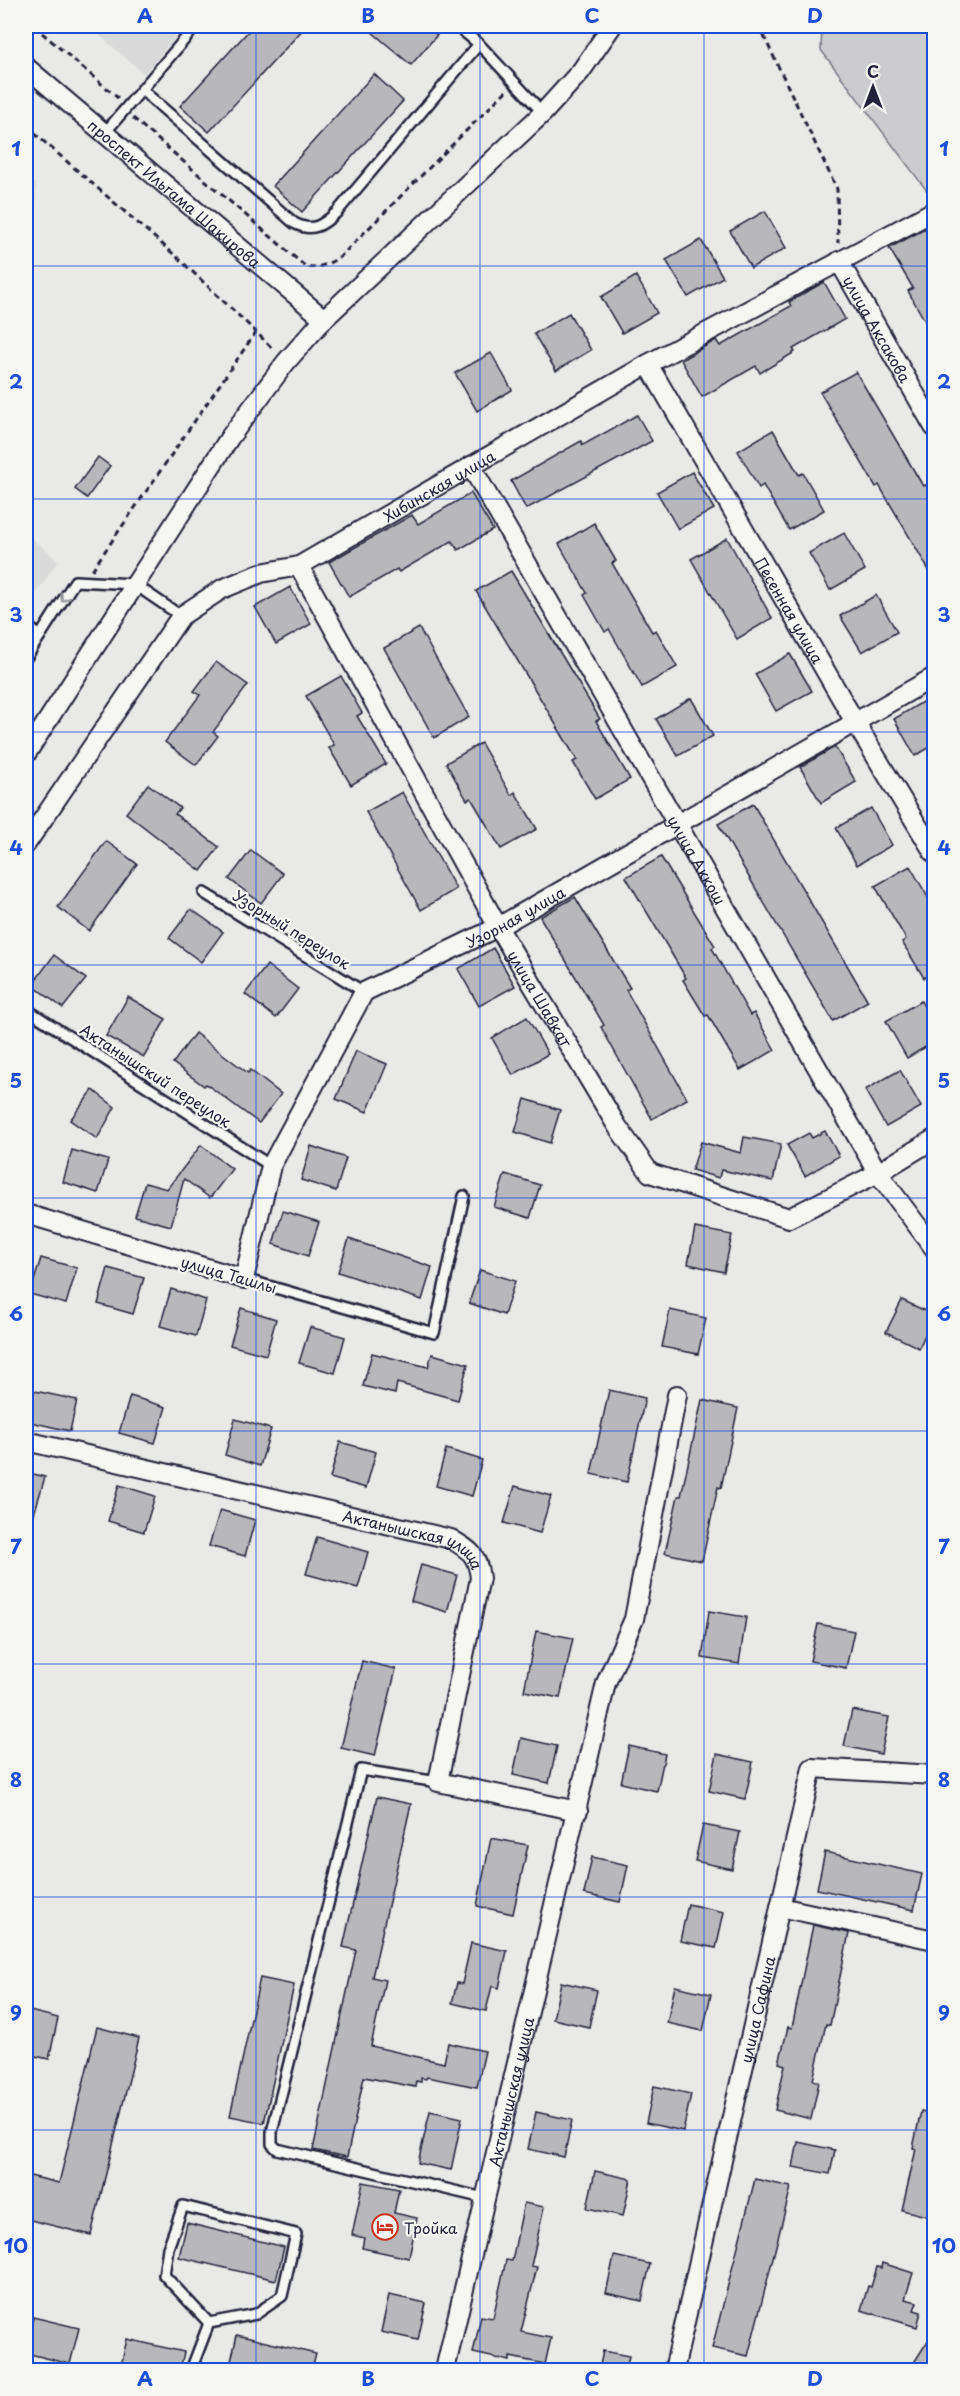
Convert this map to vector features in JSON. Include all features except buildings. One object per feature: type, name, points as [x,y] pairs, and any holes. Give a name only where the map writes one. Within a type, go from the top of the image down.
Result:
[{"type":"street","points":[[26,754],[230,437],[286,362],[324,319],[543,113],[581,71],[612,26]]},
{"type":"street","name":"проспект Ильгама Шакирова","points":[[26,68],[324,319]]},
{"type":"street","name":"Хибинская улица","points":[[26,844],[181,616],[222,589],[261,573],[299,566],[648,364],[934,211]]},
{"type":"street","name":"улица Аксакова","points":[[839,261],[934,427]]},
{"type":"street","name":"Песенная улица","points":[[648,364],[855,722],[934,853]]},
{"type":"street","name":"улица Аккош","points":[[471,466],[878,1173],[934,1248]]},
{"type":"street","name":"улица Шавкат","points":[[299,566],[498,927],[617,1126],[650,1173],[789,1218],[878,1173]]},
{"type":"street","name":"Узорная улица","points":[[364,992],[498,927],[934,677]]},
{"type":"street","points":[[244,1279],[271,1166],[364,992]]},
{"type":"street","points":[[878,1173],[934,1139]]},
{"type":"street","name":"улица Ташлы","points":[[26,1214],[244,1279]]},
{"type":"street","name":"Актанышская улица","points":[[445,2370],[484,2198],[578,1811],[606,1683],[634,1619],[677,1395]]},
{"type":"street","name":"Актанышская улица","points":[[26,1441],[451,1539],[469,1550],[478,1561],[480,1578],[438,1782]]},
{"type":"street","name":"улица Сафина","points":[[674,2370],[812,1768],[934,1775]]},
{"type":"street","points":[[438,1782],[578,1811]]},
{"type":"street","points":[[780,1907],[934,1940]]},
{"type":"lane","points":[[103,135],[196,26]]},
{"type":"lane","points":[[457,26],[479,44],[543,113]]},
{"type":"lane","points":[[142,90],[294,224],[304,229],[313,229],[338,212],[479,44]]},
{"type":"lane","points":[[26,658],[75,581],[134,584],[181,616]]},
{"type":"lane","points":[[26,625],[40,636]]},
{"type":"lane","name":"Узорный переулок","points":[[204,893],[364,992]]},
{"type":"lane","name":"Актанышский переулок","points":[[26,1009],[271,1166]]},
{"type":"lane","name":"улица Ташлы","points":[[244,1279],[434,1333],[464,1196]]},
{"type":"lane","points":[[438,1782],[361,1770],[272,2132],[272,2144],[277,2149],[484,2198]]},
{"type":"lane","points":[[183,2206],[297,2234],[282,2296],[256,2314],[209,2323],[164,2275],[168,2248],[183,2206]]},
{"type":"lane","points":[[191,2370],[209,2323]]},
{"type":"path","points":[[34,26],[117,95],[125,110],[306,267],[316,268],[327,265],[341,256],[513,83]]},
{"type":"path","points":[[759,26],[837,189],[839,261]]},
{"type":"path","points":[[26,126],[177,257],[286,362]]},
{"type":"path","points":[[85,580],[256,332]]},
{"type":"shaded area","points":[[89,26],[185,26],[144,74]]},
{"type":"shaded area","points":[[822,26],[934,26],[934,194],[930,195],[821,50]]},
{"type":"shaded area","points":[[26,177],[36,184],[34,300],[26,310]]},
{"type":"shaded area","points":[[26,533],[58,561],[26,608]]},
{"type":"place","name":"Тройка","points":[[385,2227]]}]
